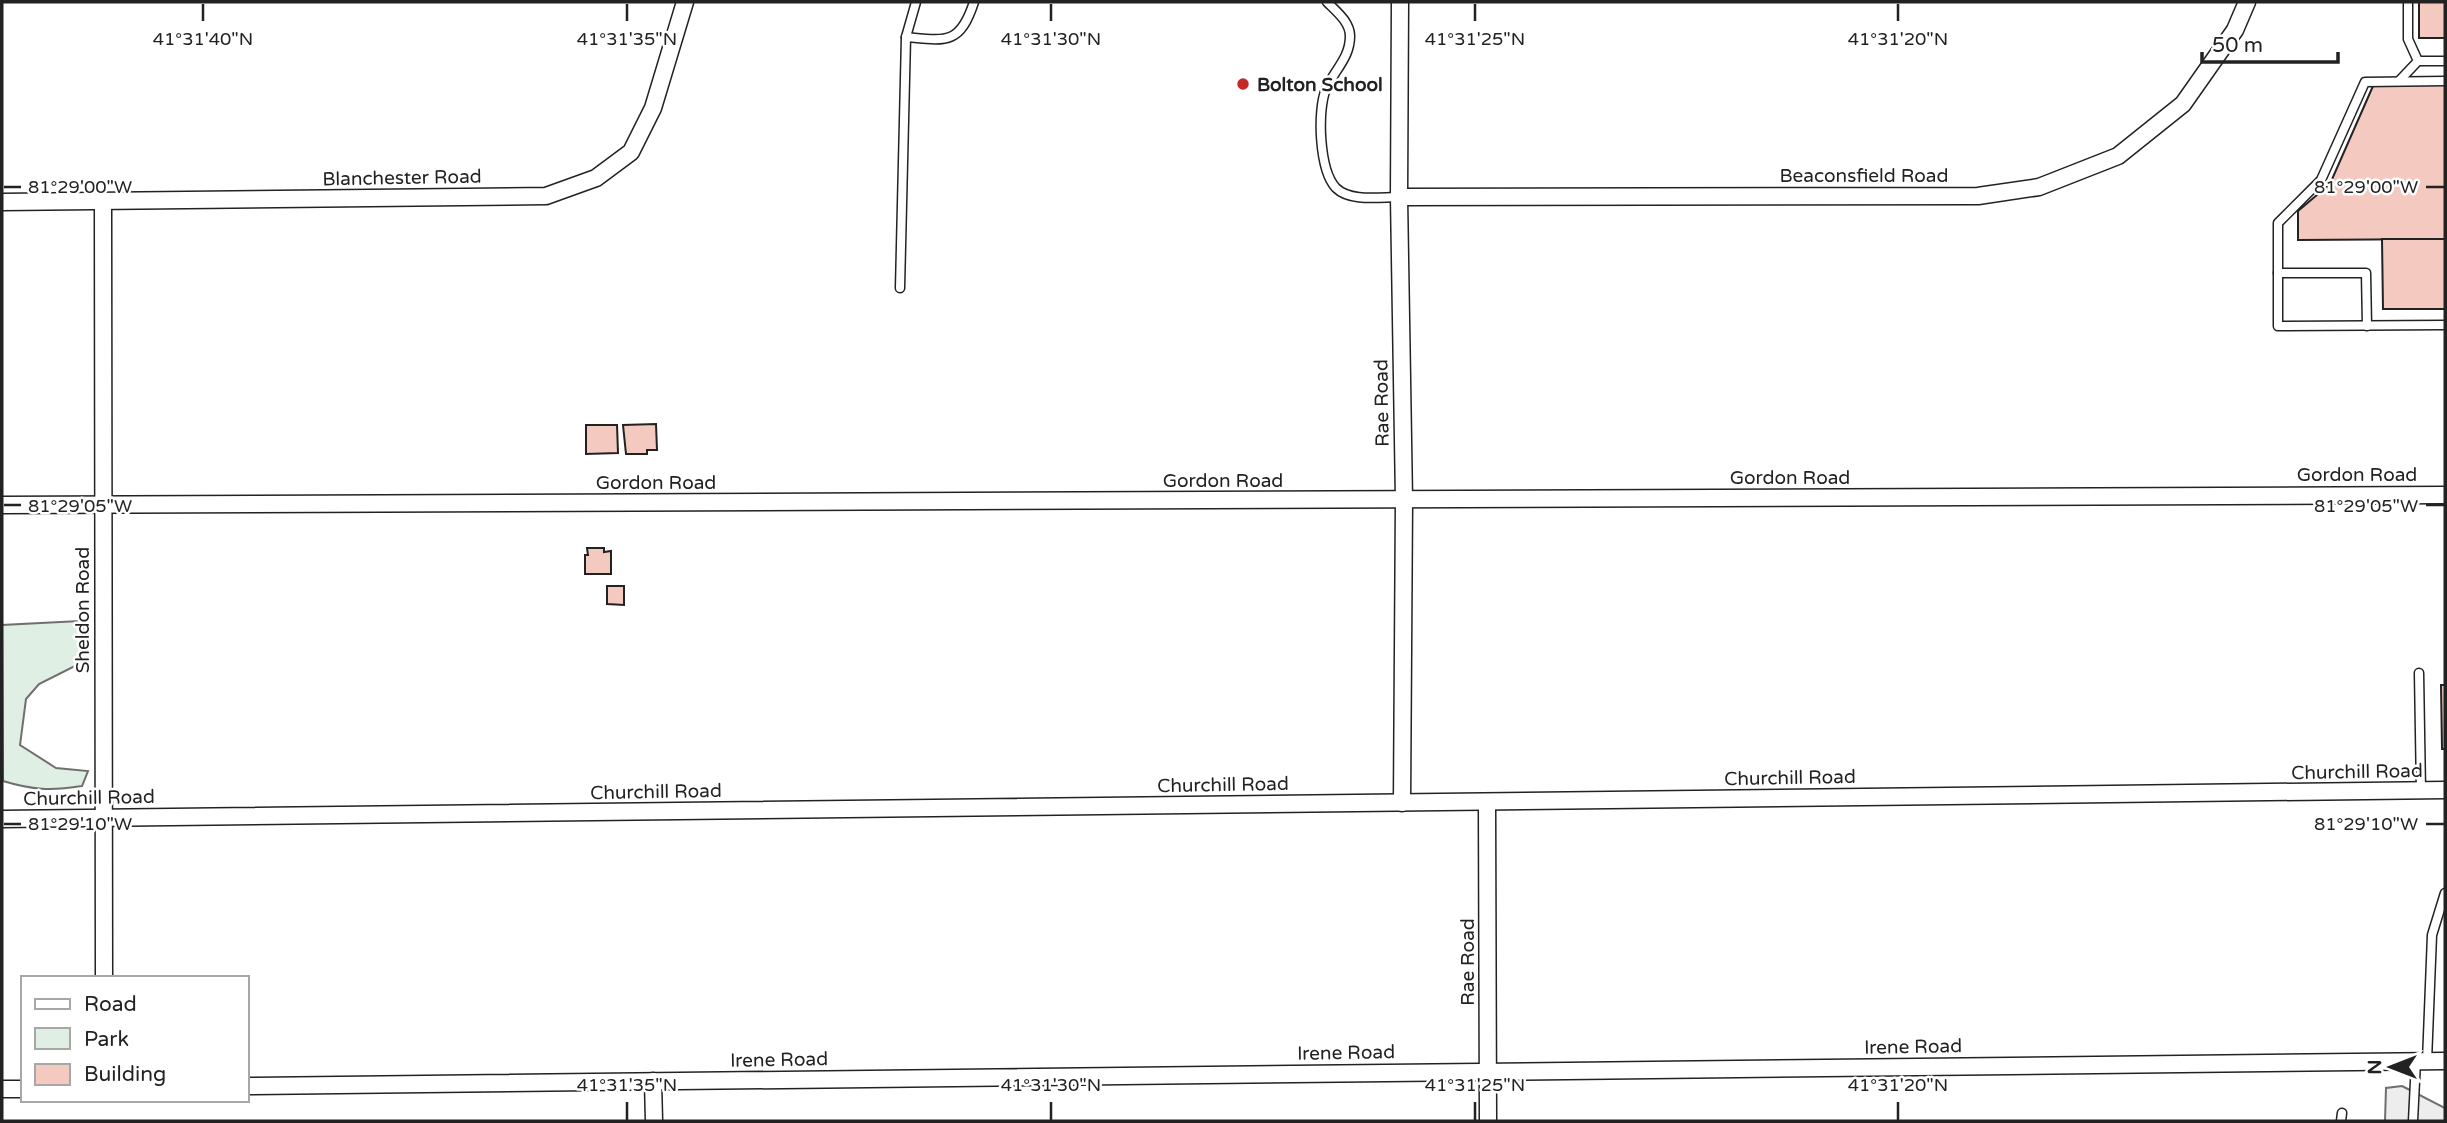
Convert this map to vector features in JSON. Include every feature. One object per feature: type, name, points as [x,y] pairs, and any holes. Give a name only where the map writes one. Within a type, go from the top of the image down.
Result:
[{"type":"street","name":"Blanchester Road","points":[[2,202],[546,196],[596,178],[631,152],[653,108],[685,2]]},
{"type":"street","name":"Rae Road","points":[[1400,2],[1399,197],[1404,500],[1402,803]]},
{"type":"street","name":"Beaconsfield Road","points":[[1399,197],[1978,195],[2039,187],[2118,156],[2183,104],[2235,30],[2247,2]]},
{"type":"street","name":"Sheldon Road","points":[[103,201],[104,976]]},
{"type":"street","name":"Gordon Road","points":[[2,505],[2445,495]]},
{"type":"street","name":"Churchill Road","points":[[2,819],[2445,790]]},
{"type":"street","name":"Rae Road","points":[[1488,802],[1488,1121]]},
{"type":"street","name":"Irene Road","points":[[248,1086],[2445,1061]]},
{"type":"street","points":[[653,1081],[654,1121]]},
{"type":"street","points":[[2,1089],[21,1089]]},
{"type":"lane","points":[[900,288],[906,37],[916,2]]},
{"type":"lane","points":[[906,37],[934,40],[953,37],[967,22],[974,2]]},
{"type":"lane","points":[[1326,2],[1342,16],[1350,33],[1349,55],[1337,69],[1325,91],[1320,123],[1325,166],[1336,188],[1357,197],[1399,197]]},
{"type":"lane","points":[[2408,2],[2408,39],[2418,61]]},
{"type":"lane","points":[[2399,81],[2418,61],[2445,61]]},
{"type":"lane","points":[[2445,81],[2365,82],[2321,180],[2278,223],[2278,326],[2445,325]]},
{"type":"lane","points":[[2278,273],[2366,273],[2367,326]]},
{"type":"lane","points":[[2419,673],[2421,791]]},
{"type":"lane","points":[[2413,1121],[2432,935],[2445,893]]},
{"type":"green space","points":[[80,621],[88,641],[79,664],[39,684],[26,699],[20,745],[56,768],[88,771],[82,786],[42,789],[3,781],[2,625]]},
{"type":"shaded area","points":[[2402,1086],[2445,1108],[2445,1121],[2385,1121],[2386,1088]]},
{"type":"building","points":[[2419,2],[2445,2],[2445,38],[2419,38]]},
{"type":"building","points":[[2445,84],[2445,239],[2298,240],[2298,211],[2330,184],[2373,86]]},
{"type":"building","points":[[2382,239],[2445,239],[2445,309],[2383,309]]},
{"type":"building","points":[[656,424],[657,450],[647,450],[647,454],[626,454],[623,425]]},
{"type":"building","points":[[586,425],[617,425],[618,453],[586,454]]},
{"type":"building","points":[[587,548],[604,548],[604,552],[611,551],[611,574],[585,574]]},
{"type":"building","points":[[607,586],[624,586],[624,605],[607,604]]},
{"type":"building","points":[[2441,685],[2445,685],[2445,749],[2442,749]]},
{"type":"place","name":"Bolton School","points":[[1243,84]]}]
